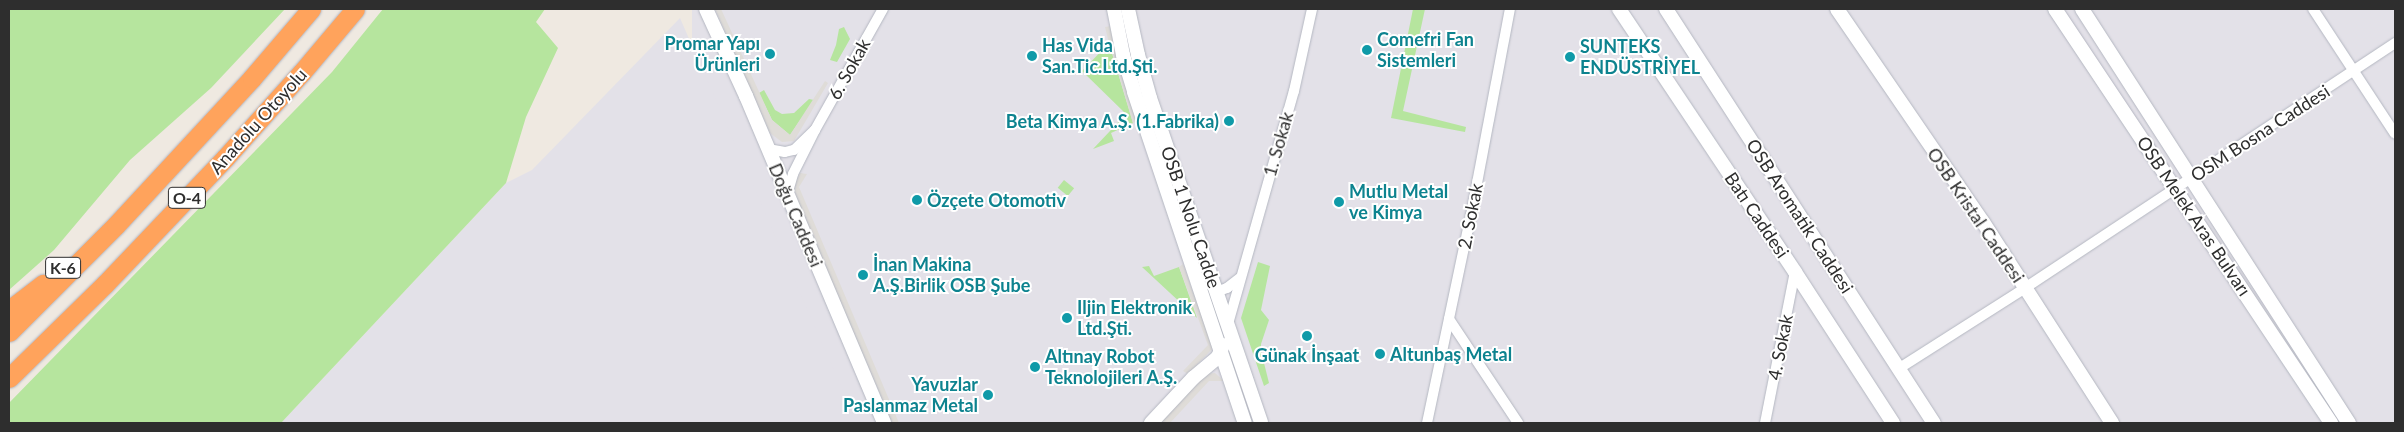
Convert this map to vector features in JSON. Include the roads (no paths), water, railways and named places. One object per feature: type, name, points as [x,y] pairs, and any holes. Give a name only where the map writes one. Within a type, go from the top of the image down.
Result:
[{"type":"highway","name":"Anadolu Otoyolu","points":[[9,332],[116,225],[198,137],[311,9]]},
{"type":"highway","name":"Anadolu Otoyolu","points":[[9,378],[105,284],[225,158],[355,9]]},
{"type":"highway","name":"K-6","points":[[9,310],[116,225]]},
{"type":"street","name":"Doğu Caddesi","points":[[706,9],[768,149],[884,423]]},
{"type":"street","name":"6. Sokak","points":[[787,195],[794,174],[815,130],[883,9]]},
{"type":"street","name":"OSB 1 Nolu Cadde","points":[[1114,9],[1123,55],[1134,92],[1245,423]]},
{"type":"street","name":"OSB 1 Nolu Cadde","points":[[1128,9],[1143,75],[1216,292],[1226,331],[1261,423]]},
{"type":"street","name":"1. Sokak","points":[[1226,331],[1294,91],[1312,9]]},
{"type":"street","name":"2. Sokak","points":[[1428,423],[1471,216],[1510,9]]},
{"type":"street","name":"Batı Caddesi","points":[[1619,9],[1795,272],[1892,423]]},
{"type":"street","name":"OSB Aromatik Caddesi","points":[[1666,9],[1934,423]]},
{"type":"street","name":"OSB Kristal Caddesi","points":[[1837,9],[2025,288],[2112,423]]},
{"type":"street","name":"OSB Melek Aras Bulvarı","points":[[2055,9],[2331,423]]},
{"type":"street","points":[[2082,9],[2349,423]]},
{"type":"street","points":[[2313,9],[2395,134]]},
{"type":"street","name":"OSM Bosna Caddesi","points":[[1898,368],[2025,288],[2395,42]]},
{"type":"street","name":"6. Sokak","points":[[768,149],[785,152],[794,150],[815,130]]},
{"type":"street","name":"4. Sokak","points":[[1765,423],[1795,272]]},
{"type":"street","points":[[1216,292],[1227,288],[1240,278]]},
{"type":"street","points":[[1449,319],[1518,423]]},
{"type":"street","points":[[1151,423],[1220,352],[1226,331]]},
{"type":"place","name":"Comefri Fan Sistemleri","points":[[1367,50]]},
{"type":"place","name":"Promar Yapı Ürünleri","points":[[770,54]]},
{"type":"place","name":"Has Vida San.Tic.Ltd.Şti.","points":[[1032,56]]},
{"type":"place","name":"SUNTEKS ENDÜSTRİYEL","points":[[1570,57]]},
{"type":"place","name":"Beta Kimya A.Ş. (1.Fabrika)","points":[[1229,121]]},
{"type":"place","name":"Özçete Otomotiv","points":[[917,200]]},
{"type":"place","name":"Mutlu Metal ve Kimya","points":[[1339,202]]},
{"type":"place","name":"İnan Makina A.Ş.Birlik OSB Şube","points":[[863,275]]},
{"type":"place","name":"Iljin Elektronik Ltd.Şti.","points":[[1067,318]]},
{"type":"place","name":"Günak İnşaat","points":[[1307,336]]},
{"type":"place","name":"Altunbaş Metal","points":[[1380,354]]},
{"type":"place","name":"Altınay Robot Teknolojileri A.Ş.","points":[[1035,367]]},
{"type":"place","name":"Yavuzlar Paslanmaz Metal","points":[[988,395]]}]
